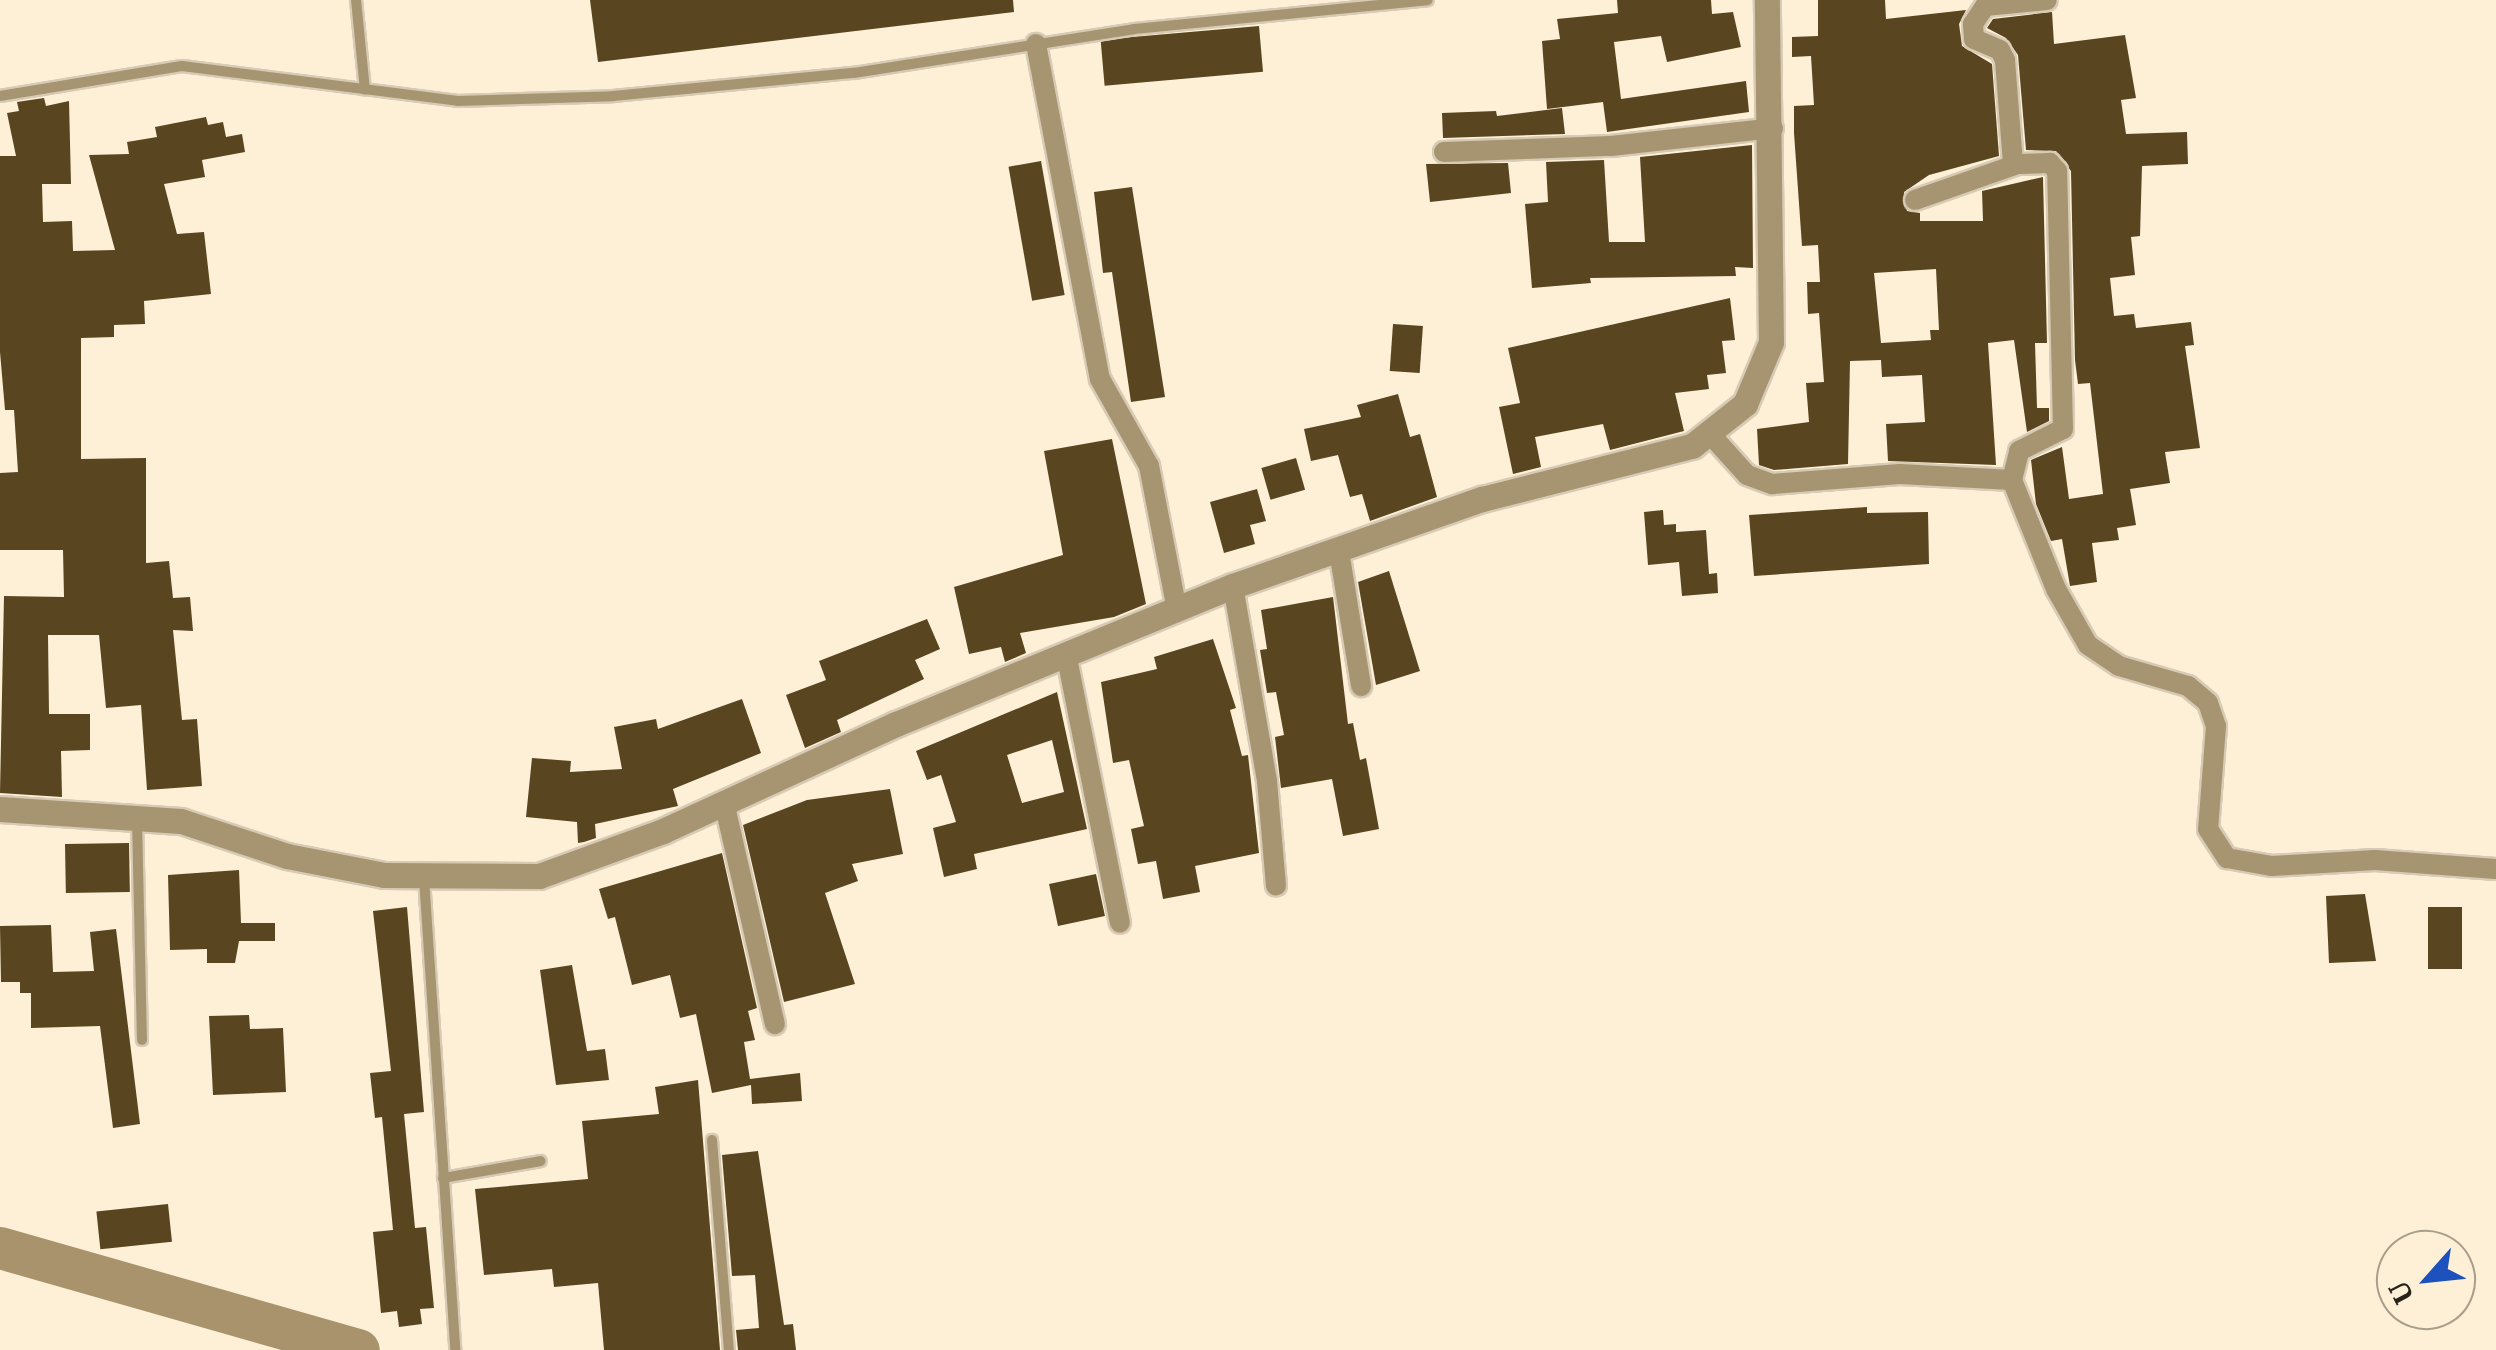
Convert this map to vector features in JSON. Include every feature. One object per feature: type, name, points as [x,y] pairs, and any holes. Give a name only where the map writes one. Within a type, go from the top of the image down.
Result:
[{"type":"street","points":[[0,810],[136,815],[225,832],[337,868],[424,877],[539,876],[724,802],[1066,653],[1233,586],[1482,499],[1674,454],[1711,435],[1746,404],[1771,342],[1773,128],[1767,0]]},
{"type":"street","points":[[2016,165],[2003,54],[1974,39],[1973,24],[1985,6],[2047,0]]},
{"type":"street","points":[[1036,44],[1096,366],[1149,466],[1177,610]]},
{"type":"street","points":[[1444,152],[1611,146],[1773,128]]},
{"type":"street","points":[[1915,200],[2016,165],[2050,163],[2058,171],[2064,417],[2054,438],[2019,451],[2012,480],[2056,589],[2088,645],[2120,666],[2188,686],[2208,703],[2216,726],[2208,829],[2218,851],[2272,866],[2375,860],[2496,870]]},
{"type":"street","points":[[1711,435],[1748,475],[1772,484],[1900,474],[2012,480]]},
{"type":"street","points":[[1339,552],[1362,686]]},
{"type":"street","points":[[1233,586],[1267,781],[1276,886]]},
{"type":"street","points":[[1066,653],[1120,922]]},
{"type":"street","points":[[724,802],[776,1024]]},
{"type":"lane","points":[[356,0],[365,90]]},
{"type":"lane","points":[[0,96],[182,66],[458,101],[613,96],[854,72],[1036,44],[1428,0]]},
{"type":"lane","points":[[136,815],[142,1040]]},
{"type":"lane","points":[[424,877],[456,1350]]},
{"type":"lane","points":[[712,1140],[729,1350]]},
{"type":"lane","points":[[443,1178],[540,1161]]},
{"type":"building","points":[[590,0],[1013,0],[1014,12],[598,62]]},
{"type":"building","points":[[1617,0],[1711,0],[1712,14],[1733,12],[1741,47],[1667,62],[1661,36],[1614,42],[1621,99],[1746,81],[1749,112],[1607,132],[1603,102],[1547,109],[1542,41],[1560,39],[1557,19],[1618,13]]},
{"type":"building","points":[[1818,0],[1885,0],[1886,19],[1966,10],[1959,24],[1962,46],[1992,64],[1999,156],[1929,175],[1904,192],[1907,211],[1920,213],[1920,221],[1983,221],[1982,191],[2043,177],[2047,343],[2035,343],[2037,408],[2049,408],[2049,421],[2027,432],[2014,340],[1988,343],[1996,465],[1888,461],[1886,424],[1925,422],[1922,375],[1882,377],[1881,360],[1850,361],[1848,464],[1774,470],[1759,465],[1757,429],[1809,422],[1806,383],[1824,382],[1819,313],[1808,314],[1807,282],[1820,282],[1818,245],[1802,246],[1794,133],[1794,106],[1814,105],[1811,56],[1792,57],[1792,37],[1818,36]],"holes":[[[1936,269],[1939,330],[1930,330],[1931,340],[1881,343],[1874,273]]]},
{"type":"building","points":[[2052,12],[2054,44],[2125,35],[2136,98],[2121,100],[2126,134],[2187,132],[2188,164],[2142,166],[2140,236],[2131,237],[2135,275],[2110,278],[2114,316],[2134,314],[2136,328],[2191,322],[2194,345],[2185,346],[2200,448],[2165,452],[2170,483],[2130,489],[2136,525],[2117,528],[2119,540],[2092,543],[2097,582],[2070,586],[2062,539],[2051,541],[2036,504],[2031,460],[2062,447],[2069,499],[2103,494],[2090,383],[2078,384],[2075,360],[2071,171],[2056,151],[2026,150],[2018,55],[2006,38],[1987,28],[1993,19]]},
{"type":"building","points":[[1259,26],[1263,72],[1105,86],[1101,40]]},
{"type":"building","points":[[44,98],[46,106],[69,101],[71,184],[42,184],[43,222],[72,221],[73,251],[115,250],[89,155],[129,154],[127,142],[157,137],[155,127],[206,117],[208,125],[223,122],[226,137],[242,134],[245,152],[202,160],[205,177],[164,184],[177,234],[204,232],[211,294],[144,301],[145,324],[114,325],[114,337],[81,338],[81,459],[146,458],[146,563],[169,561],[173,598],[190,597],[193,631],[173,630],[182,720],[197,719],[202,786],[147,790],[141,705],[106,708],[99,635],[48,635],[49,714],[90,714],[90,750],[61,751],[62,797],[0,793],[4,596],[64,597],[63,550],[0,550],[0,473],[18,472],[14,410],[5,410],[0,352],[0,156],[16,156],[7,113],[19,111],[17,102]]},
{"type":"building","points":[[1562,108],[1565,134],[1443,138],[1442,113],[1496,111],[1497,116]]},
{"type":"building","points":[[1752,145],[1753,268],[1735,267],[1736,276],[1590,278],[1591,283],[1532,288],[1525,204],[1548,202],[1546,162],[1604,160],[1609,242],[1645,242],[1640,157]]},
{"type":"building","points":[[1041,161],[1065,295],[1032,301],[1009,167]]},
{"type":"building","points":[[1508,163],[1511,193],[1430,202],[1426,164]]},
{"type":"building","points":[[1132,187],[1165,397],[1131,402],[1112,272],[1103,273],[1094,192]]},
{"type":"building","points":[[1730,298],[1735,340],[1722,341],[1726,373],[1707,375],[1709,389],[1675,393],[1684,431],[1610,450],[1603,424],[1535,437],[1541,467],[1513,474],[1499,407],[1520,403],[1508,348]]},
{"type":"building","points":[[1393,324],[1423,326],[1420,373],[1390,371]]},
{"type":"building","points":[[1398,394],[1410,437],[1420,434],[1437,497],[1370,521],[1362,494],[1350,497],[1338,455],[1311,461],[1304,429],[1361,417],[1357,405]]},
{"type":"building","points":[[1112,439],[1146,604],[1114,617],[1020,633],[1026,653],[1005,662],[1001,647],[969,654],[954,587],[1063,555],[1044,451]]},
{"type":"building","points":[[1296,458],[1305,490],[1270,500],[1261,468]]},
{"type":"building","points":[[1257,489],[1266,521],[1250,525],[1255,544],[1224,553],[1210,502]]},
{"type":"building","points":[[1867,507],[1867,513],[1928,512],[1929,564],[1754,576],[1749,515]]},
{"type":"building","points":[[1663,510],[1664,525],[1676,524],[1676,532],[1706,530],[1709,574],[1717,573],[1718,593],[1682,596],[1679,562],[1648,565],[1644,512]]},
{"type":"building","points":[[1389,571],[1420,671],[1376,685],[1358,582]]},
{"type":"building","points":[[1333,597],[1348,724],[1353,723],[1360,760],[1366,758],[1379,829],[1343,836],[1332,779],[1281,788],[1275,737],[1284,735],[1276,692],[1267,693],[1260,650],[1267,649],[1261,610]]},
{"type":"building","points":[[927,619],[940,649],[915,660],[924,679],[837,720],[841,732],[805,748],[786,695],[826,680],[819,661]]},
{"type":"building","points":[[1213,639],[1236,708],[1230,710],[1242,756],[1248,755],[1259,853],[1195,866],[1200,892],[1163,899],[1156,861],[1138,864],[1131,829],[1144,826],[1129,760],[1113,763],[1101,682],[1157,669],[1154,657]]},
{"type":"building","points":[[1057,692],[1087,829],[974,854],[977,869],[944,877],[933,828],[956,822],[941,775],[927,780],[916,751]],"holes":[[[1052,740],[1064,792],[1022,803],[1007,755]]]},
{"type":"building","points":[[742,699],[761,753],[673,789],[678,806],[595,824],[596,838],[578,843],[577,822],[526,817],[532,758],[571,761],[570,772],[622,769],[614,727],[656,719],[658,729]]},
{"type":"building","points":[[890,789],[903,854],[852,864],[858,881],[825,893],[855,984],[784,1002],[743,825],[807,800]]},
{"type":"building","points":[[129,843],[130,892],[66,893],[65,844]]},
{"type":"building","points":[[722,853],[757,1008],[748,1011],[755,1040],[744,1042],[750,1079],[800,1073],[802,1101],[752,1104],[751,1085],[712,1093],[696,1014],[680,1018],[670,975],[632,985],[615,917],[608,919],[599,889]]},
{"type":"building","points":[[239,870],[241,923],[275,923],[275,941],[239,941],[235,963],[207,963],[207,949],[170,950],[168,875]]},
{"type":"building","points":[[1096,874],[1105,916],[1058,926],[1049,884]]},
{"type":"building","points":[[2365,894],[2376,961],[2329,963],[2326,896]]},
{"type":"building","points":[[407,907],[424,1112],[404,1114],[415,1228],[426,1227],[434,1308],[420,1309],[422,1324],[399,1327],[397,1311],[381,1313],[373,1232],[393,1230],[382,1117],[375,1118],[370,1073],[391,1071],[373,911]]},
{"type":"building","points":[[2428,907],[2462,907],[2462,969],[2428,969]]},
{"type":"building","points":[[51,925],[53,972],[94,971],[90,932],[116,929],[140,1124],[113,1128],[100,1026],[31,1028],[31,993],[20,993],[20,982],[1,982],[0,926]]},
{"type":"building","points":[[572,965],[587,1051],[605,1049],[609,1080],[556,1085],[540,970]]},
{"type":"building","points":[[249,1015],[250,1029],[283,1028],[286,1092],[213,1095],[209,1016]]},
{"type":"building","points":[[698,1080],[720,1350],[604,1350],[598,1283],[554,1287],[552,1269],[484,1275],[475,1189],[588,1179],[582,1121],[659,1114],[655,1087]]},
{"type":"building","points":[[758,1151],[784,1325],[793,1324],[796,1350],[738,1350],[736,1330],[759,1328],[755,1275],[732,1276],[722,1155]]},
{"type":"building","points":[[168,1204],[172,1242],[100,1249],[96,1212]]},
{"type":"waterway","points":[[0,1248],[359,1350]]}]
